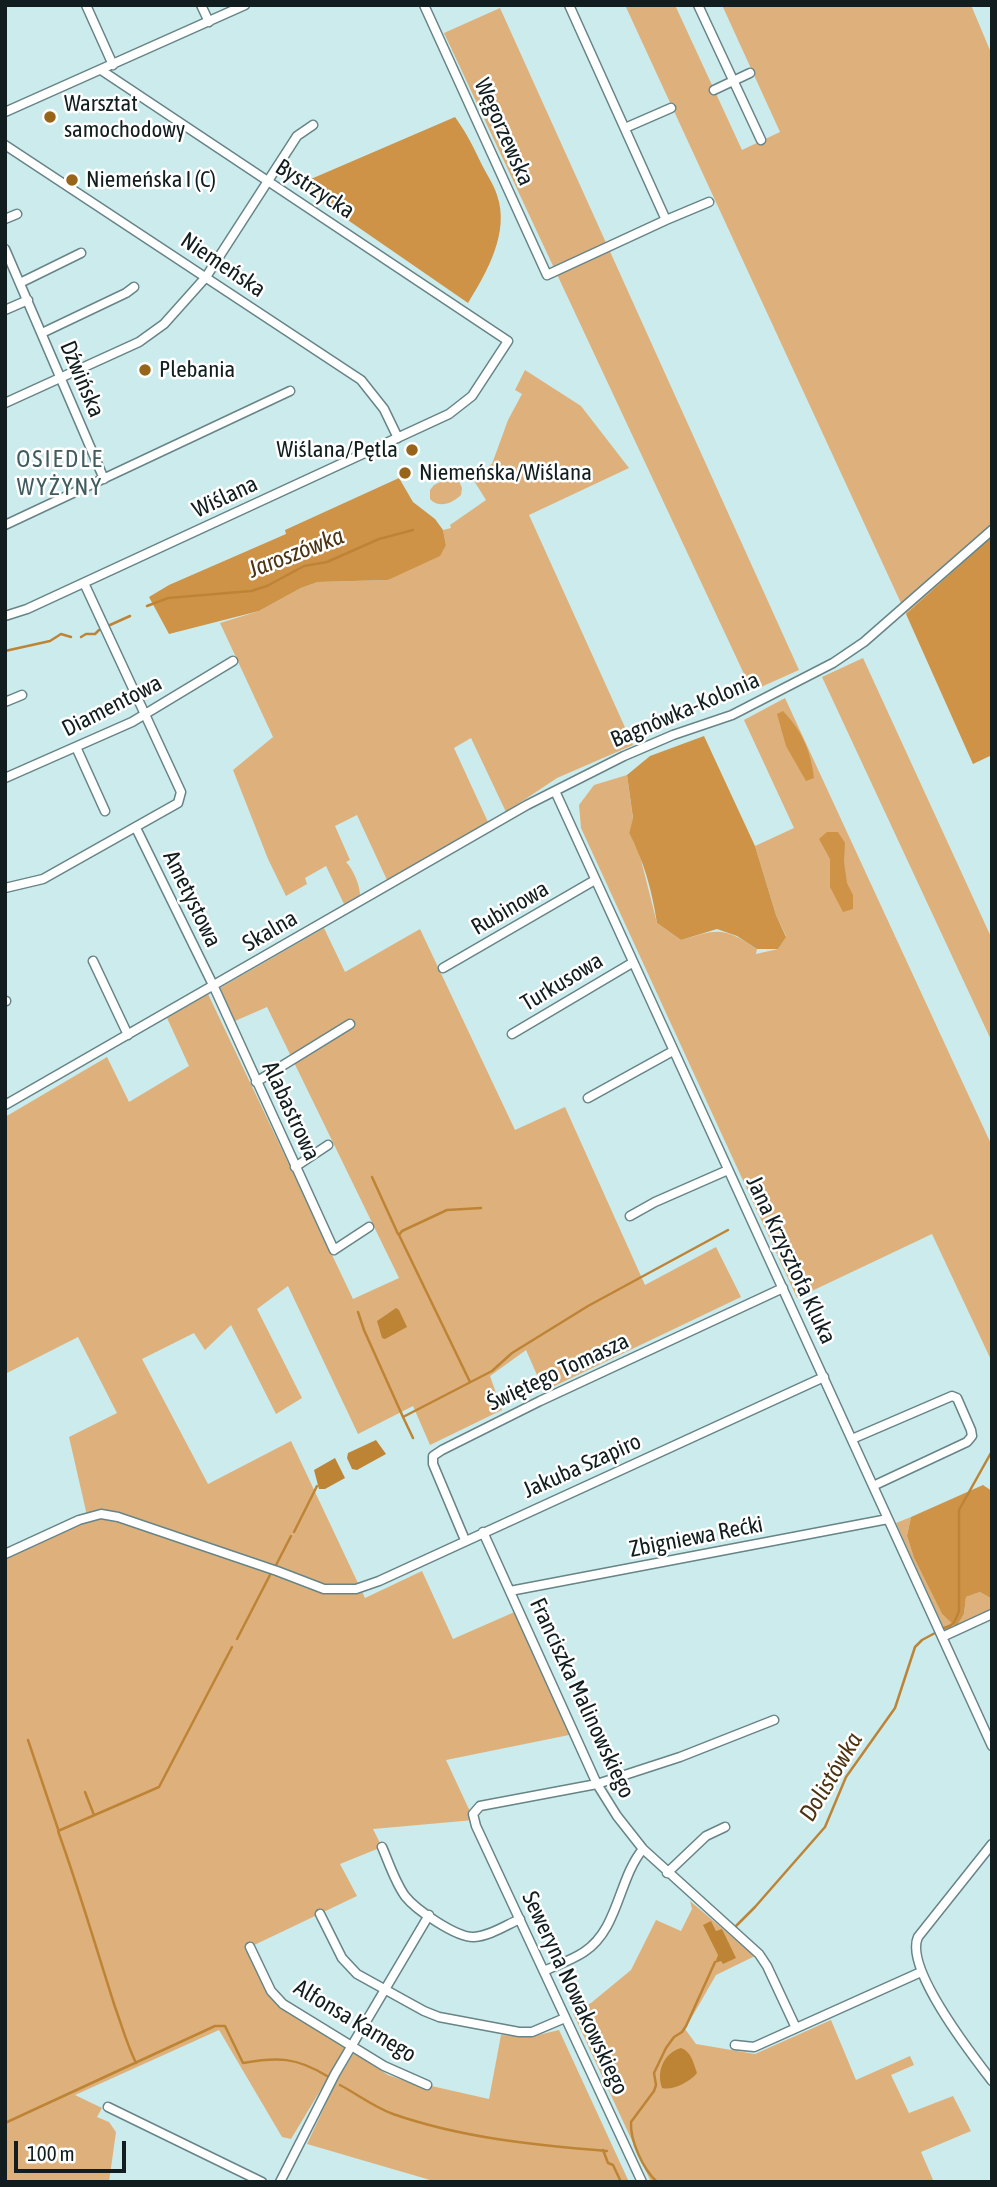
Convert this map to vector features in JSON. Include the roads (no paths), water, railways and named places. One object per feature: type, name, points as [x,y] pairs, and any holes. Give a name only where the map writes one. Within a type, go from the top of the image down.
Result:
[{"type":"street","points":[[86,5],[113,65]]},
{"type":"street","points":[[201,5],[209,22]]},
{"type":"street","points":[[5,112],[245,5]]},
{"type":"street","name":"Węgorzewska","points":[[424,5],[548,275],[666,220]]},
{"type":"street","points":[[569,5],[666,220],[709,202]]},
{"type":"street","points":[[698,5],[761,141]]},
{"type":"street","name":"Bystrzycka","points":[[101,70],[508,341]]},
{"type":"street","points":[[714,90],[750,73]]},
{"type":"street","points":[[625,128],[671,108]]},
{"type":"street","points":[[5,403],[145,338],[177,312],[206,277],[297,136],[313,125]]},
{"type":"street","name":"Niemeńska","points":[[5,145],[361,380],[384,409],[398,438]]},
{"type":"street","points":[[5,219],[16,214]]},
{"type":"street","name":"Dźwińska","points":[[5,249],[104,479]]},
{"type":"street","points":[[20,283],[81,253]]},
{"type":"street","name":"Dźwińska","points":[[42,333],[134,287]]},
{"type":"street","points":[[5,310],[28,300]]},
{"type":"street","name":"Wiślana","points":[[5,616],[27,609],[449,414],[467,401],[508,341]]},
{"type":"street","points":[[5,525],[290,391]]},
{"type":"street","name":"Bagnówka-Kolonia","points":[[555,791],[648,746],[732,715],[832,663],[864,642],[992,530]]},
{"type":"street","points":[[5,888],[43,879],[178,803],[181,792],[83,583]]},
{"type":"street","name":"Diamentowa","points":[[5,778],[145,715],[233,661]]},
{"type":"street","points":[[5,702],[22,695]]},
{"type":"street","points":[[76,747],[105,811]]},
{"type":"street","name":"Jana Krzysztofa Kluka","points":[[555,791],[992,1746]]},
{"type":"street","name":"Skalna","points":[[5,1105],[555,791]]},
{"type":"street","name":"Ametystowa","points":[[136,828],[214,987]]},
{"type":"street","name":"Rubinowa","points":[[443,968],[596,880]]},
{"type":"street","points":[[93,961],[128,1035]]},
{"type":"street","name":"Turkusowa","points":[[512,1034],[632,963]]},
{"type":"street","name":"Alabastrowa","points":[[214,987],[334,1251],[369,1227]]},
{"type":"street","points":[[256,1082],[350,1024]]},
{"type":"street","points":[[588,1098],[673,1051]]},
{"type":"street","points":[[295,1167],[328,1145]]},
{"type":"street","points":[[630,1216],[728,1170]]},
{"type":"street","name":"Świętego Tomasza","points":[[466,1540],[433,1464],[433,1456],[540,1401],[783,1288]]},
{"type":"street","name":"Jakuba Szapiro","points":[[5,1553],[79,1520],[101,1514],[118,1517],[324,1589],[356,1589],[379,1581],[824,1377]]},
{"type":"street","points":[[852,1438],[952,1395],[957,1398],[971,1430],[972,1436],[967,1441],[873,1486]]},
{"type":"street","name":"Zbigniewa Rećki","points":[[510,1591],[888,1519]]},
{"type":"street","name":"Franciszka Malinowskiego","points":[[483,1532],[597,1784],[617,1816],[643,1849],[667,1873],[759,1954],[796,2028]]},
{"type":"street","points":[[942,1637],[992,1614]]},
{"type":"street","points":[[597,1784],[680,1757],[774,1720]]},
{"type":"street","name":"Seweryna Nowakowskiego","points":[[597,1784],[480,1806],[473,1814],[642,2182]]},
{"type":"street","points":[[667,1873],[706,1836],[725,1827]]},
{"type":"street","points":[[992,1844],[918,1937],[915,1945],[921,1972],[957,2034],[992,2081]]},
{"type":"street","points":[[382,1847],[405,1896],[462,1936],[475,1937],[520,1919]]},
{"type":"street","points":[[544,1971],[583,1953],[595,1943],[609,1923],[635,1858],[643,1849]]},
{"type":"street","points":[[320,1914],[349,1967],[357,1974],[439,2017],[496,2029],[532,2032],[565,2018]]},
{"type":"street","points":[[280,2182],[335,2074],[429,1915]]},
{"type":"street","name":"Alfonsa Karnego","points":[[250,1947],[271,1992],[283,2004],[384,2066],[427,2085]]},
{"type":"street","points":[[734,2045],[754,2047],[921,1972]]},
{"type":"street","points":[[108,2107],[262,2182]]},
{"type":"waterway","name":"Jaroszówka","points":[[147,606],[168,598],[251,591],[267,586],[304,566],[327,562],[379,539],[413,530]]},
{"type":"waterway","name":"Jaroszówka","points":[[110,625],[130,616]]},
{"type":"waterway","name":"Jaroszówka","points":[[81,637],[95,634],[99,630]]},
{"type":"waterway","name":"Jaroszówka","points":[[5,651],[50,641],[61,634],[71,637]]},
{"type":"waterway","points":[[372,1177],[398,1234]]},
{"type":"waterway","points":[[470,1382],[399,1235],[402,1231],[447,1210],[481,1208]]},
{"type":"waterway","points":[[413,1438],[403,1417],[492,1371],[512,1353],[588,1306],[728,1230]]},
{"type":"waterway","points":[[358,1312],[403,1417]]},
{"type":"waterway","name":"Dolistówka","points":[[944,1628],[953,1624],[959,1611],[959,1510],[992,1451]]},
{"type":"waterway","points":[[294,1532],[317,1486]]},
{"type":"waterway","points":[[275,1567],[291,1536]]},
{"type":"waterway","points":[[237,1639],[271,1573]]},
{"type":"waterway","name":"Dolistówka","points":[[734,1928],[825,1827],[846,1777],[895,1708],[915,1647],[935,1633]]},
{"type":"waterway","points":[[136,2063],[58,1831],[159,1787],[232,1647]]},
{"type":"waterway","points":[[28,1740],[58,1829]]},
{"type":"waterway","points":[[85,1792],[94,1815]]},
{"type":"waterway","name":"Dolistówka","points":[[657,2182],[638,2154],[631,2122],[654,2091],[654,2073],[666,2048],[686,2026],[715,1962]]},
{"type":"waterway","points":[[5,2123],[215,2026],[225,2026],[243,2063],[286,2060],[306,2065],[327,2076]]},
{"type":"waterway","points":[[340,2085],[386,2111],[445,2129],[525,2143],[607,2151]]},
{"type":"waterway","points":[[603,2150],[621,2182]]},
{"type":"place","name":"Warsztat samochodowy","points":[[50,117]]},
{"type":"place","name":"Niemeńska I (C)","points":[[72,180]]},
{"type":"place","name":"Plebania","points":[[145,370]]},
{"type":"place","name":"Wiślana/Pętla","points":[[412,450]]},
{"type":"place","name":"Niemeńska/Wiślana","points":[[405,473]]},
{"type":"district","name":"OSIEDLE WYŻYNY","points":[[60,473]]}]
